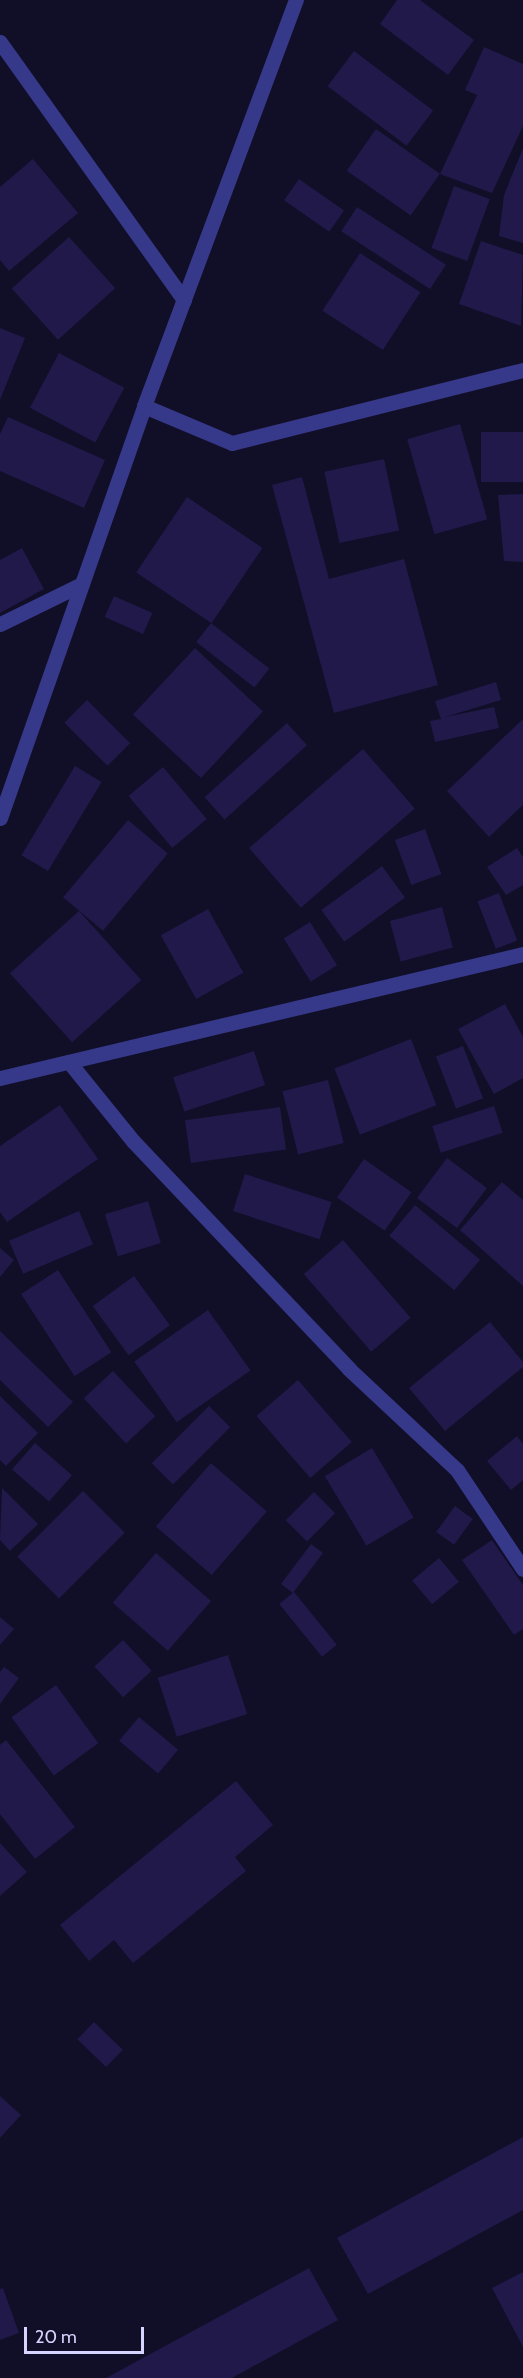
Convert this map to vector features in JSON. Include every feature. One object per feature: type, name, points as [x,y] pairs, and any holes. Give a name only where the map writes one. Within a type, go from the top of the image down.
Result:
[{"type":"street","points":[[0,818],[144,406],[296,0]]},
{"type":"street","points":[[0,42],[184,300]]},
{"type":"street","points":[[144,406],[232,443],[523,370]]},
{"type":"street","points":[[0,624],[82,584]]},
{"type":"street","points":[[0,1078],[523,954]]},
{"type":"street","points":[[69,1062],[133,1141],[349,1369],[457,1470],[523,1569]]},
{"type":"building","points":[[397,0],[420,0],[474,40],[448,75],[380,24]]},
{"type":"building","points":[[484,47],[523,64],[523,126],[492,193],[440,174],[477,95],[465,90]]},
{"type":"building","points":[[354,51],[433,111],[407,146],[328,86]]},
{"type":"building","points":[[376,129],[440,174],[411,216],[347,171]]},
{"type":"building","points":[[523,148],[523,243],[499,236],[504,195]]},
{"type":"building","points":[[33,159],[78,213],[9,271],[0,260],[0,187]]},
{"type":"building","points":[[299,179],[344,211],[329,232],[284,200]]},
{"type":"building","points":[[454,186],[490,199],[467,261],[431,248]]},
{"type":"building","points":[[357,207],[446,265],[430,289],[341,231]]},
{"type":"building","points":[[69,237],[115,288],[58,340],[12,289]]},
{"type":"building","points":[[481,241],[523,255],[521,326],[459,304]]},
{"type":"building","points":[[360,253],[420,292],[383,350],[322,311]]},
{"type":"building","points":[[0,328],[25,338],[0,400]]},
{"type":"building","points":[[59,353],[124,388],[95,442],[30,408]]},
{"type":"building","points":[[8,417],[105,460],[84,508],[0,471],[0,434]]},
{"type":"building","points":[[460,424],[487,519],[434,534],[407,439]]},
{"type":"building","points":[[481,432],[523,432],[523,482],[481,482]]},
{"type":"building","points":[[384,459],[399,530],[340,543],[324,472]]},
{"type":"building","points":[[302,477],[329,579],[404,559],[438,685],[334,713],[272,485]]},
{"type":"building","points":[[523,494],[523,562],[504,561],[498,495]]},
{"type":"building","points":[[187,497],[262,548],[212,623],[136,572]]},
{"type":"building","points":[[22,548],[44,589],[0,613],[0,560]]},
{"type":"building","points":[[114,596],[152,613],[143,634],[105,617]]},
{"type":"building","points":[[211,623],[269,669],[255,687],[196,642]]},
{"type":"building","points":[[195,648],[263,711],[201,778],[133,715]]},
{"type":"building","points":[[496,682],[501,700],[445,717],[494,707],[499,728],[435,742],[430,721],[441,719],[435,701]]},
{"type":"building","points":[[87,700],[130,743],[108,766],[64,723]]},
{"type":"building","points":[[523,719],[523,805],[489,837],[447,791]]},
{"type":"building","points":[[287,723],[307,745],[225,820],[205,797]]},
{"type":"building","points":[[363,749],[415,809],[301,908],[249,848]]},
{"type":"building","points":[[75,766],[102,782],[48,871],[21,855]]},
{"type":"building","points":[[163,767],[207,819],[172,848],[129,796]]},
{"type":"building","points":[[128,820],[168,853],[103,931],[63,897]]},
{"type":"building","points":[[425,829],[441,874],[411,885],[395,840]]},
{"type":"building","points":[[517,848],[523,857],[523,885],[506,895],[487,867]]},
{"type":"building","points":[[382,866],[405,898],[344,942],[321,910]]},
{"type":"building","points":[[499,893],[517,941],[496,949],[478,901]]},
{"type":"building","points":[[442,907],[453,948],[401,962],[390,921]]},
{"type":"building","points":[[208,909],[243,973],[196,999],[161,935]]},
{"type":"building","points":[[79,911],[141,980],[72,1042],[10,973]]},
{"type":"building","points":[[310,922],[337,965],[311,982],[284,938]]},
{"type":"building","points":[[505,1004],[523,1037],[523,1078],[494,1094],[458,1029]]},
{"type":"building","points":[[411,1039],[436,1105],[360,1135],[334,1068]]},
{"type":"building","points":[[463,1046],[483,1098],[456,1109],[436,1056]]},
{"type":"building","points":[[254,1051],[265,1085],[184,1112],[173,1077]]},
{"type":"building","points":[[328,1080],[344,1143],[298,1154],[282,1091]]},
{"type":"building","points":[[60,1105],[98,1159],[7,1222],[0,1212],[0,1146]]},
{"type":"building","points":[[494,1106],[503,1133],[441,1153],[432,1126]]},
{"type":"building","points":[[280,1107],[286,1150],[191,1163],[185,1120]]},
{"type":"building","points":[[447,1158],[487,1188],[457,1228],[417,1198]]},
{"type":"building","points":[[364,1159],[412,1192],[385,1231],[337,1198]]},
{"type":"building","points":[[245,1174],[332,1202],[319,1239],[233,1211]]},
{"type":"building","points":[[502,1182],[523,1200],[523,1286],[460,1230]]},
{"type":"building","points":[[148,1201],[161,1243],[118,1256],[105,1214]]},
{"type":"building","points":[[415,1205],[480,1260],[454,1290],[389,1236]]},
{"type":"building","points":[[79,1211],[93,1244],[23,1274],[9,1241]]},
{"type":"building","points":[[343,1240],[411,1318],[371,1352],[304,1274]]},
{"type":"building","points":[[0,1248],[14,1260],[0,1277]]},
{"type":"building","points":[[58,1270],[111,1352],[74,1376],[21,1294]]},
{"type":"building","points":[[134,1276],[170,1325],[129,1355],[93,1306]]},
{"type":"building","points":[[208,1310],[250,1371],[177,1422],[134,1362]]},
{"type":"building","points":[[490,1322],[523,1362],[523,1367],[445,1431],[409,1388]]},
{"type":"building","points":[[0,1331],[73,1402],[48,1427],[0,1380]]},
{"type":"building","points":[[113,1371],[155,1416],[126,1444],[84,1398]]},
{"type":"building","points":[[298,1380],[352,1442],[310,1478],[256,1416]]},
{"type":"building","points":[[0,1396],[38,1433],[6,1466],[0,1460]]},
{"type":"building","points":[[209,1406],[230,1427],[173,1484],[152,1463]]},
{"type":"building","points":[[517,1436],[523,1444],[523,1480],[511,1490],[487,1461]]},
{"type":"building","points":[[35,1443],[72,1475],[49,1502],[12,1469]]},
{"type":"building","points":[[372,1448],[414,1517],[367,1546],[325,1476]]},
{"type":"building","points":[[211,1463],[267,1512],[212,1575],[156,1526]]},
{"type":"building","points":[[2,1488],[38,1524],[10,1551],[0,1540]]},
{"type":"building","points":[[83,1491],[125,1533],[59,1598],[17,1557]]},
{"type":"building","points":[[314,1492],[335,1513],[307,1541],[286,1520]]},
{"type":"building","points":[[455,1506],[473,1519],[454,1545],[436,1532]]},
{"type":"building","points":[[492,1540],[523,1585],[523,1629],[514,1635],[462,1560]]},
{"type":"building","points":[[311,1544],[323,1553],[293,1593],[281,1584]]},
{"type":"building","points":[[156,1553],[211,1601],[168,1651],[113,1603]]},
{"type":"building","points":[[439,1558],[459,1582],[432,1604],[412,1580]]},
{"type":"building","points":[[294,1592],[337,1645],[322,1657],[279,1604]]},
{"type":"building","points":[[0,1617],[14,1629],[0,1645]]},
{"type":"building","points":[[123,1640],[152,1671],[123,1697],[94,1667]]},
{"type":"building","points":[[228,1655],[247,1714],[177,1737],[158,1678]]},
{"type":"building","points":[[4,1667],[19,1678],[0,1704],[0,1672]]},
{"type":"building","points":[[56,1685],[98,1743],[54,1776],[12,1717]]},
{"type":"building","points":[[139,1717],[178,1750],[158,1774],[119,1741]]},
{"type":"building","points":[[6,1740],[75,1827],[35,1859],[0,1814],[0,1745]]},
{"type":"building","points":[[236,1781],[273,1825],[235,1857],[246,1871],[133,1963],[114,1940],[89,1961],[60,1925]]},
{"type":"building","points":[[0,1843],[27,1872],[0,1896]]},
{"type":"building","points":[[94,2022],[123,2050],[106,2067],[77,2039]]},
{"type":"building","points":[[0,2096],[21,2115],[0,2138]]},
{"type":"building","points":[[523,2137],[523,2210],[368,2294],[337,2238]]},
{"type":"building","points":[[309,2268],[338,2320],[232,2378],[106,2378]]},
{"type":"building","points":[[523,2272],[523,2347],[492,2288]]},
{"type":"building","points":[[3,2288],[19,2333],[0,2340],[0,2289]]}]
